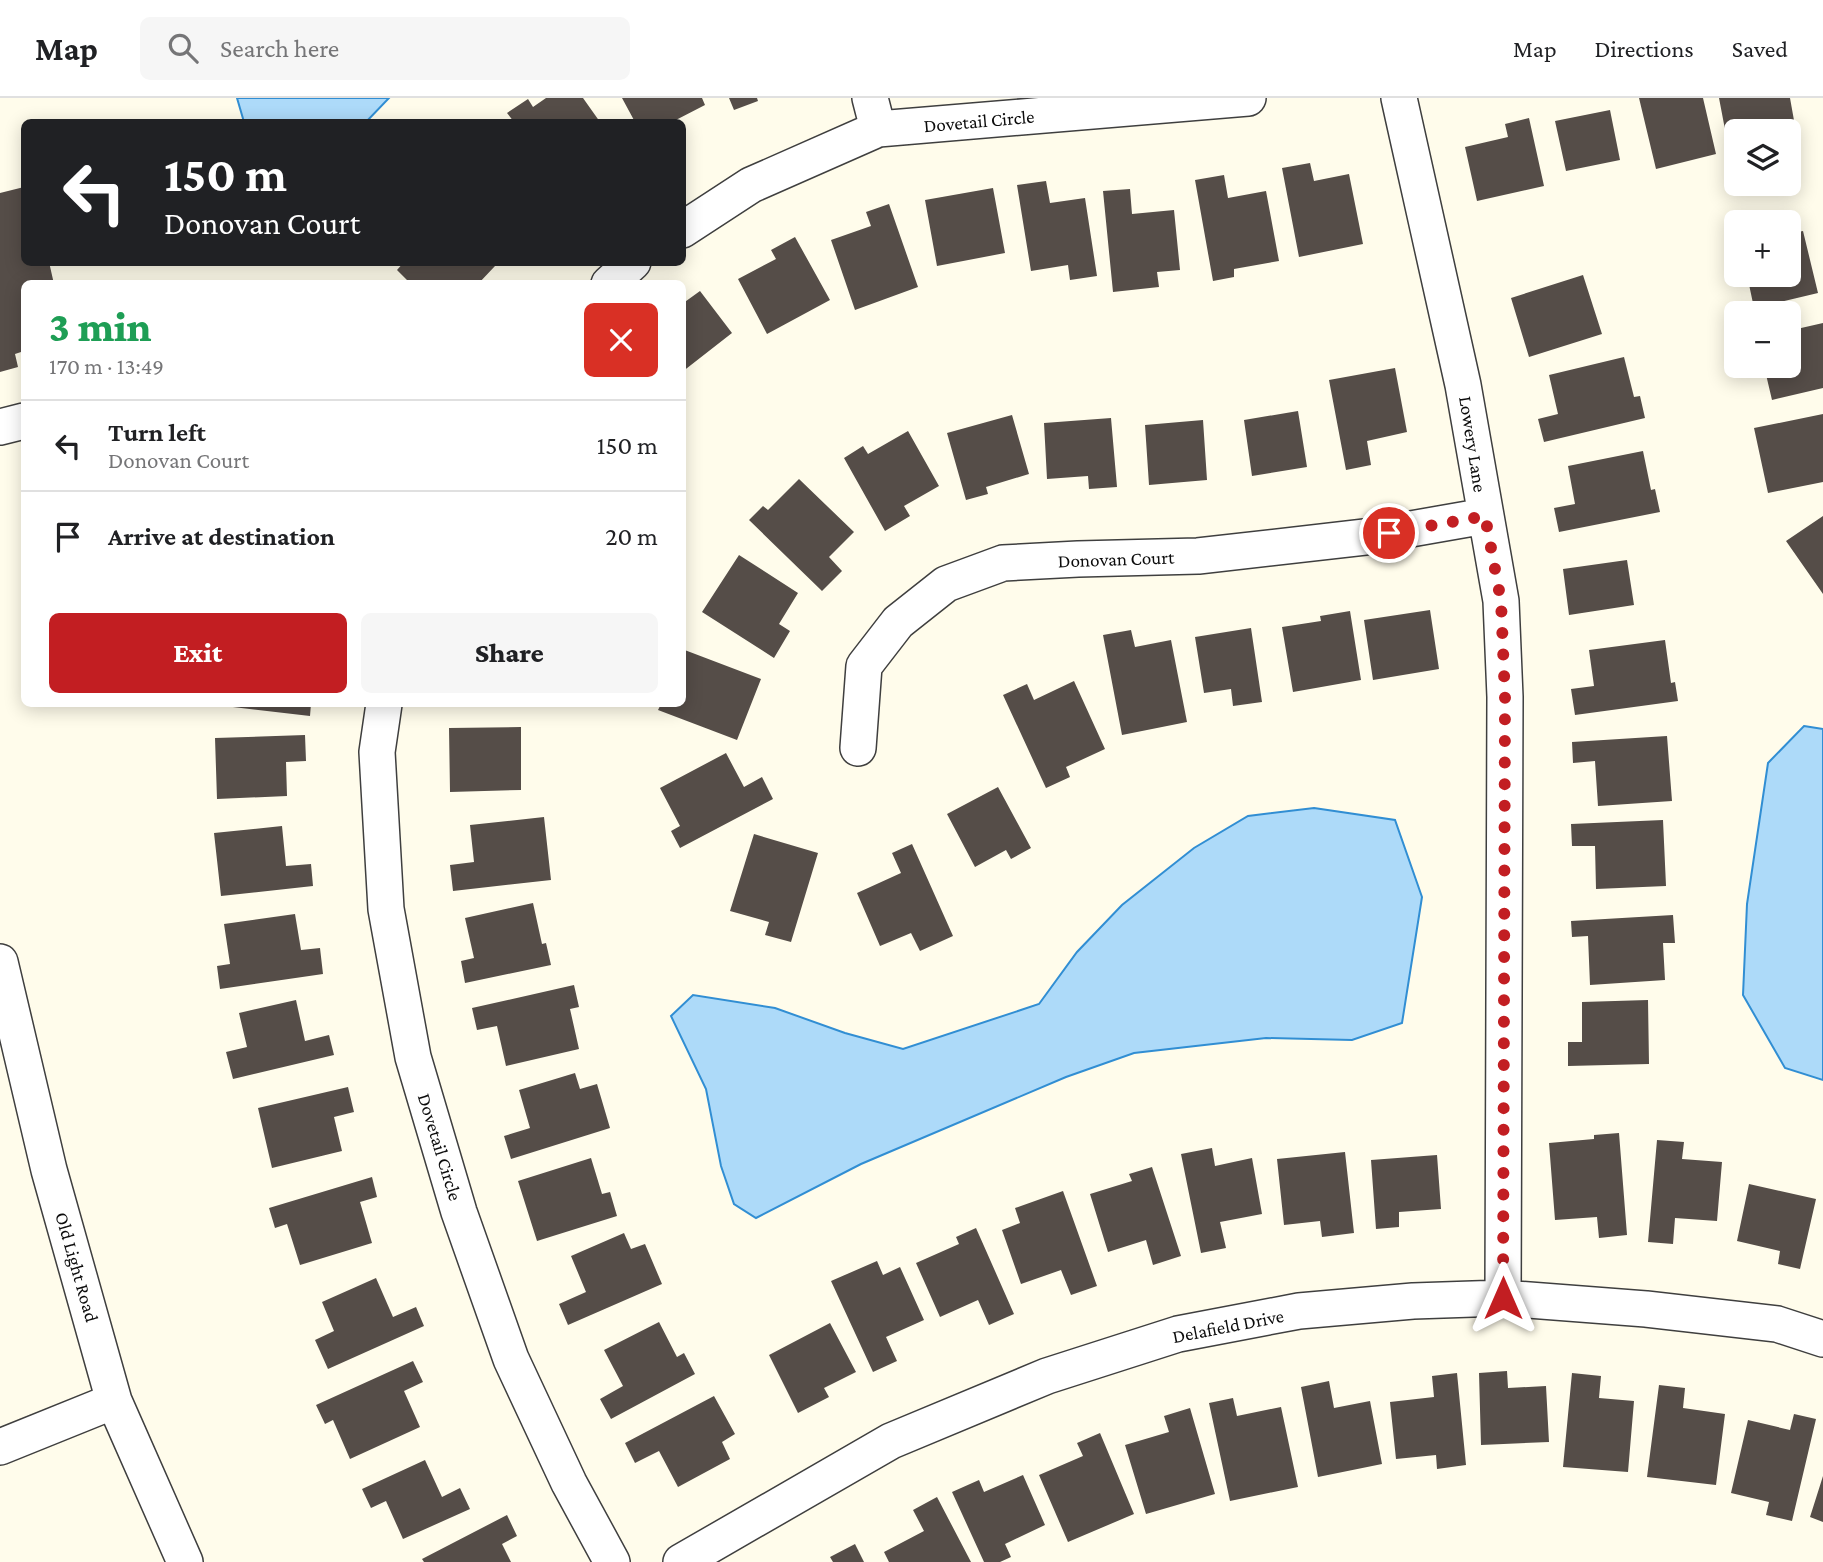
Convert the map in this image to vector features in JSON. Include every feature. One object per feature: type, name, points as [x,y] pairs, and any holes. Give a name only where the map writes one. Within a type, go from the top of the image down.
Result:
[{"type":"street","name":"Dovetail Circle","points":[[686,227],[751,185],[874,113],[1248,98]]},
{"type":"street","name":"Lowery Lane","points":[[1399,98],[1463,385],[1501,601],[1505,697],[1503,1298]]},
{"type":"street","points":[[613,280],[629,266]]},
{"type":"street","points":[[0,427],[21,422]]},
{"type":"street","name":"Donovan Court","points":[[858,748],[864,666],[898,622],[946,584],[1003,563],[1198,556],[1365,537],[1485,516]]},
{"type":"street","name":"Dovetail Circle","points":[[384,707],[377,752],[386,909],[413,1057],[459,1212],[512,1359],[569,1483],[612,1562]]},
{"type":"street","name":"Old Light Road","points":[[0,962],[49,1170],[114,1401],[185,1562]]},
{"type":"street","name":"Delafield Drive","points":[[681,1562],[891,1441],[1046,1376],[1178,1334],[1299,1311],[1413,1301],[1503,1298],[1646,1309],[1777,1324],[1823,1339]]},
{"type":"street","points":[[0,1447],[114,1401]]},
{"type":"water","points":[[237,98],[389,98],[369,119],[243,119]]},
{"type":"water","points":[[1804,726],[1823,729],[1823,1080],[1785,1068],[1743,995],[1747,904],[1768,763]]},
{"type":"water","points":[[1314,808],[1395,820],[1422,897],[1402,1023],[1352,1040],[1266,1038],[1134,1053],[1066,1077],[861,1164],[756,1218],[734,1204],[721,1166],[706,1089],[671,1016],[693,995],[775,1008],[845,1033],[903,1049],[1039,1004],[1077,952],[1122,905],[1194,848],[1248,816]]},
{"type":"building","points":[[546,98],[583,98],[598,119],[512,119],[507,113],[528,99],[533,107]]},
{"type":"building","points":[[622,98],[702,98],[705,105],[678,119],[633,119]]},
{"type":"building","points":[[729,98],[757,98],[758,101],[734,110]]},
{"type":"building","points":[[1639,98],[1703,98],[1716,154],[1656,169]]},
{"type":"building","points":[[1719,98],[1790,98],[1794,119],[1724,119],[1724,124]]},
{"type":"building","points":[[1610,110],[1620,160],[1566,171],[1555,121]]},
{"type":"building","points":[[1529,118],[1544,186],[1477,201],[1465,147],[1508,137],[1505,124]]},
{"type":"building","points":[[1310,163],[1314,181],[1349,174],[1363,244],[1299,257],[1282,168]]},
{"type":"building","points":[[1224,175],[1228,198],[1266,191],[1279,261],[1234,269],[1234,277],[1213,281],[1195,180]]},
{"type":"building","points":[[1046,181],[1050,203],[1085,198],[1097,276],[1070,280],[1068,265],[1031,271],[1017,185]]},
{"type":"building","points":[[21,188],[21,266],[50,266],[53,280],[21,280],[21,352],[15,354],[18,367],[0,372],[0,193]]},
{"type":"building","points":[[993,188],[1005,253],[937,266],[925,200]]},
{"type":"building","points":[[1130,189],[1132,214],[1174,210],[1180,270],[1157,272],[1159,287],[1113,292],[1103,191]]},
{"type":"building","points":[[889,204],[918,287],[855,310],[831,240],[871,226],[866,212]]},
{"type":"building","points":[[1801,231],[1818,293],[1784,301],[1753,301],[1750,287],[1801,287]]},
{"type":"building","points":[[795,237],[830,300],[767,334],[738,279],[776,259],[771,250]]},
{"type":"building","points":[[400,266],[495,266],[482,280],[407,280],[397,270]]},
{"type":"building","points":[[1583,275],[1602,334],[1529,357],[1511,298]]},
{"type":"building","points":[[700,291],[732,333],[686,369],[686,301]]},
{"type":"building","points":[[1823,323],[1823,388],[1772,400],[1767,378],[1801,378],[1801,328]]},
{"type":"building","points":[[1624,357],[1634,397],[1640,396],[1645,418],[1544,442],[1538,419],[1558,414],[1549,375]]},
{"type":"building","points":[[1395,368],[1407,432],[1367,441],[1371,465],[1346,470],[1329,380]]},
{"type":"building","points":[[1298,411],[1307,467],[1252,476],[1244,420]]},
{"type":"building","points":[[1823,414],[1823,482],[1768,493],[1754,428]]},
{"type":"building","points":[[1012,415],[1029,474],[986,487],[988,494],[966,500],[947,433]]},
{"type":"building","points":[[1111,418],[1117,487],[1089,489],[1088,476],[1047,479],[1044,423]]},
{"type":"building","points":[[1203,420],[1207,480],[1149,485],[1145,425]]},
{"type":"building","points":[[908,431],[939,486],[904,506],[910,516],[885,531],[844,458],[863,446],[868,454]]},
{"type":"building","points":[[1643,451],[1651,490],[1655,489],[1660,512],[1559,532],[1554,508],[1575,504],[1568,466]]},
{"type":"building","points":[[799,479],[854,532],[829,557],[842,571],[822,591],[749,520],[763,506],[768,510]]},
{"type":"building","points":[[1823,516],[1823,594],[1786,541]]},
{"type":"building","points":[[739,555],[798,593],[779,624],[790,631],[774,658],[702,612]]},
{"type":"building","points":[[1627,560],[1634,605],[1569,615],[1563,569]]},
{"type":"building","points":[[1430,610],[1439,669],[1373,680],[1364,620]]},
{"type":"building","points":[[1350,611],[1361,680],[1293,692],[1282,627],[1321,621],[1320,616]]},
{"type":"building","points":[[1251,628],[1262,702],[1233,706],[1231,689],[1204,693],[1195,637]]},
{"type":"building","points":[[1131,630],[1135,647],[1171,640],[1187,722],[1122,735],[1103,635]]},
{"type":"building","points":[[1665,640],[1671,683],[1675,682],[1678,701],[1575,715],[1571,689],[1594,686],[1589,650]]},
{"type":"building","points":[[686,651],[761,679],[737,740],[658,710],[660,707],[686,707]]},
{"type":"building","points":[[1074,681],[1105,749],[1066,767],[1070,777],[1046,788],[1003,695],[1027,684],[1034,700]]},
{"type":"building","points":[[233,707],[311,707],[310,716]]},
{"type":"building","points":[[521,727],[521,790],[450,792],[449,728]]},
{"type":"building","points":[[305,735],[306,761],[286,762],[287,796],[217,799],[215,738]]},
{"type":"building","points":[[1667,736],[1672,801],[1598,806],[1595,761],[1573,763],[1572,742]]},
{"type":"building","points":[[726,753],[744,787],[762,777],[773,799],[680,848],[671,831],[680,826],[660,788]]},
{"type":"building","points":[[998,787],[1031,848],[1011,859],[1006,850],[975,867],[947,814]]},
{"type":"building","points":[[544,817],[551,880],[453,891],[450,865],[474,862],[470,825]]},
{"type":"building","points":[[1663,820],[1666,886],[1596,889],[1595,846],[1572,846],[1571,824]]},
{"type":"building","points":[[282,826],[286,866],[311,864],[313,886],[221,896],[214,833]]},
{"type":"building","points":[[754,834],[818,853],[791,942],[765,935],[769,922],[730,911]]},
{"type":"building","points":[[912,844],[953,936],[920,951],[911,933],[880,946],[857,893],[901,873],[892,853]]},
{"type":"building","points":[[533,903],[542,944],[546,943],[551,965],[465,983],[461,961],[474,958],[465,918]]},
{"type":"building","points":[[295,914],[301,950],[320,948],[323,974],[220,989],[217,966],[230,964],[224,924]]},
{"type":"building","points":[[1673,915],[1675,943],[1663,943],[1665,980],[1590,985],[1588,936],[1572,937],[1571,921]]},
{"type":"building","points":[[574,985],[579,1007],[570,1009],[579,1049],[506,1066],[497,1026],[477,1030],[472,1008]]},
{"type":"building","points":[[296,1000],[305,1041],[329,1035],[334,1055],[233,1079],[226,1052],[247,1047],[239,1013]]},
{"type":"building","points":[[1648,1000],[1649,1064],[1568,1066],[1568,1042],[1582,1042],[1582,1002]]},
{"type":"building","points":[[575,1073],[580,1089],[597,1084],[610,1128],[511,1159],[504,1136],[530,1128],[519,1090]]},
{"type":"building","points":[[348,1087],[354,1112],[334,1117],[342,1151],[272,1168],[258,1108]]},
{"type":"building","points":[[1619,1133],[1627,1235],[1599,1238],[1597,1217],[1555,1220],[1549,1143],[1594,1139],[1594,1135]]},
{"type":"building","points":[[1657,1140],[1684,1142],[1682,1159],[1722,1162],[1717,1221],[1675,1218],[1673,1244],[1648,1242]]},
{"type":"building","points":[[1212,1148],[1215,1166],[1252,1158],[1262,1214],[1220,1222],[1226,1248],[1201,1253],[1181,1154]]},
{"type":"building","points":[[1345,1152],[1354,1233],[1322,1237],[1320,1221],[1284,1225],[1277,1159]]},
{"type":"building","points":[[1437,1155],[1441,1209],[1399,1212],[1399,1227],[1376,1229],[1371,1160]]},
{"type":"building","points":[[591,1158],[602,1194],[610,1192],[617,1216],[537,1241],[518,1181]]},
{"type":"building","points":[[1152,1167],[1181,1256],[1153,1265],[1146,1240],[1108,1252],[1090,1194],[1132,1181],[1129,1174]]},
{"type":"building","points":[[372,1177],[377,1197],[360,1202],[372,1243],[300,1265],[287,1224],[275,1228],[269,1208]]},
{"type":"building","points":[[1749,1184],[1816,1199],[1800,1269],[1778,1264],[1780,1251],[1737,1241]]},
{"type":"building","points":[[1063,1191],[1097,1286],[1071,1295],[1061,1270],[1021,1284],[1002,1230],[1020,1223],[1015,1208]]},
{"type":"building","points":[[976,1228],[1014,1314],[989,1325],[978,1300],[940,1317],[916,1263],[959,1244],[956,1237]]},
{"type":"building","points":[[624,1233],[631,1249],[645,1244],[662,1284],[568,1325],[559,1304],[586,1292],[571,1256]]},
{"type":"building","points":[[877,1261],[883,1275],[900,1267],[924,1320],[886,1337],[897,1361],[873,1372],[831,1281]]},
{"type":"building","points":[[376,1278],[393,1317],[416,1307],[424,1326],[328,1369],[315,1340],[334,1331],[322,1302]]},
{"type":"building","points":[[659,1322],[677,1357],[684,1353],[695,1374],[611,1419],[600,1399],[623,1386],[604,1350]]},
{"type":"building","points":[[830,1323],[856,1372],[824,1388],[829,1397],[798,1413],[769,1355]]},
{"type":"building","points":[[413,1361],[423,1382],[404,1391],[420,1427],[350,1459],[333,1420],[325,1424],[316,1405]]},
{"type":"building","points":[[1507,1371],[1508,1388],[1546,1386],[1549,1442],[1481,1445],[1479,1373]]},
{"type":"building","points":[[1457,1373],[1466,1465],[1437,1469],[1436,1455],[1396,1459],[1390,1402],[1434,1397],[1432,1376]]},
{"type":"building","points":[[1572,1373],[1601,1376],[1599,1398],[1634,1401],[1628,1472],[1563,1467]]},
{"type":"building","points":[[1329,1381],[1334,1408],[1370,1401],[1382,1464],[1318,1477],[1301,1387]]},
{"type":"building","points":[[1659,1385],[1685,1388],[1683,1408],[1725,1414],[1716,1485],[1647,1477]]},
{"type":"building","points":[[714,1396],[735,1434],[722,1442],[730,1459],[678,1487],[659,1451],[635,1463],[625,1443]]},
{"type":"building","points":[[1233,1398],[1237,1416],[1281,1407],[1298,1487],[1230,1501],[1209,1403]]},
{"type":"building","points":[[1190,1408],[1215,1494],[1146,1514],[1125,1445],[1169,1432],[1164,1416]]},
{"type":"building","points":[[1794,1414],[1816,1419],[1792,1521],[1766,1515],[1769,1502],[1731,1493],[1748,1420],[1790,1430]]},
{"type":"building","points":[[1100,1433],[1134,1514],[1068,1542],[1039,1475],[1083,1456],[1077,1443]]},
{"type":"building","points":[[425,1460],[442,1497],[460,1488],[470,1509],[403,1539],[386,1501],[371,1508],[362,1489]]},
{"type":"building","points":[[1023,1475],[1045,1525],[1005,1544],[1011,1557],[1000,1562],[984,1562],[952,1492],[979,1480],[984,1492]]},
{"type":"building","points":[[1823,1476],[1823,1522],[1810,1517]]},
{"type":"building","points":[[937,1497],[971,1562],[889,1562],[884,1552],[924,1531],[913,1510]]},
{"type":"building","points":[[507,1515],[517,1536],[502,1544],[511,1562],[424,1562],[422,1559]]},
{"type":"building","points":[[855,1544],[864,1562],[833,1562],[830,1557]]},
{"type":"route","points":[[1389,533],[1485,516],[1501,601],[1505,697],[1503,1298]]}]
